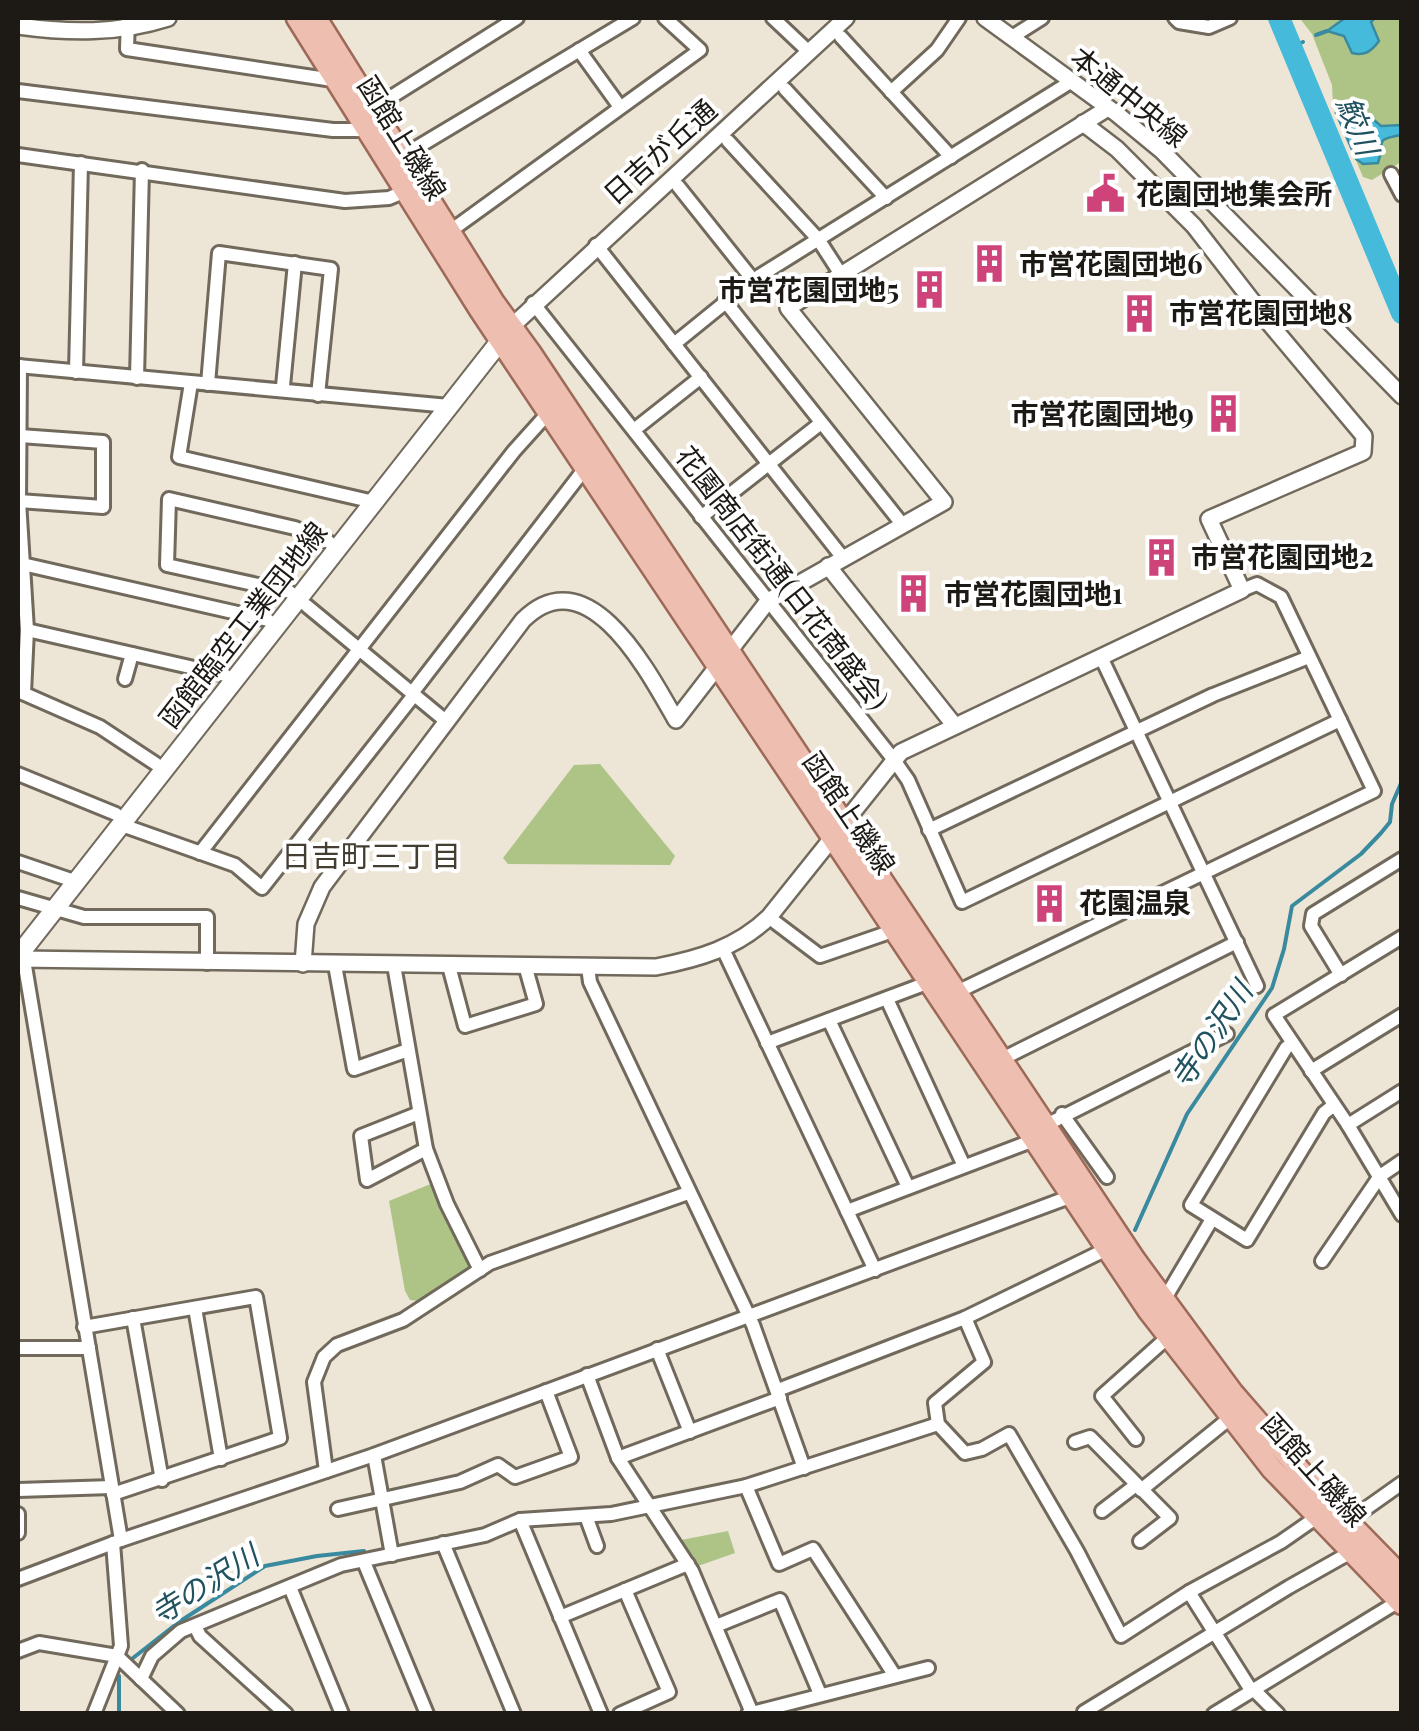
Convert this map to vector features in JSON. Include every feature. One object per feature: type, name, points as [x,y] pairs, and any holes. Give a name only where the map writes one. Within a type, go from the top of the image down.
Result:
[{"type":"main road","name":"函館上磯線","points":[[296,18],[333,80],[401,156],[586,468],[723,658]]},
{"type":"main road","name":"函館上磯線","points":[[316,18],[403,192],[506,333],[838,832],[1047,1126],[1072,1196],[1164,1300],[1232,1392],[1402,1577]]},
{"type":"main road","name":"函館臨空工業団地線","points":[[20,959],[119,820],[506,333]]},
{"type":"main road","name":"函館上磯線","points":[[838,832],[957,992],[1047,1126],[1168,1338],[1272,1470],[1400,1603]]},
{"type":"street","points":[[23,24],[72,32],[168,18]]},
{"type":"street","points":[[18,91],[333,130],[368,119],[517,18]]},
{"type":"street","points":[[401,156],[633,18]]},
{"type":"street","points":[[449,232],[700,50],[665,18]]},
{"type":"street","points":[[773,18],[808,52]]},
{"type":"street","name":"日吉が丘通","points":[[506,333],[596,245],[846,18]]},
{"type":"street","points":[[891,92],[937,50],[959,18]]},
{"type":"street","name":"本通中央線","points":[[985,18],[1162,152],[1402,396]]},
{"type":"street","points":[[1012,37],[1042,18]]},
{"type":"street","points":[[1176,18],[1178,22],[1209,27],[1230,18]]},
{"type":"street","points":[[129,22],[128,49],[333,80]]},
{"type":"street","points":[[841,37],[951,157]]},
{"type":"street","points":[[579,50],[620,107]]},
{"type":"street","points":[[674,344],[754,280],[1072,81]]},
{"type":"street","points":[[785,89],[886,198]]},
{"type":"street","points":[[303,964],[306,924],[317,895],[523,620],[536,608],[558,602],[582,604],[604,618],[647,670],[676,720],[768,601],[944,502],[788,308],[1108,108]]},
{"type":"street","points":[[1083,123],[1116,149],[1194,226],[1364,436],[1363,452],[1209,519],[1242,590]]},
{"type":"street","points":[[728,141],[818,239],[840,273]]},
{"type":"street","points":[[18,156],[345,200],[389,198],[403,192]]},
{"type":"street","points":[[76,372],[81,162]]},
{"type":"street","points":[[137,378],[142,170]]},
{"type":"street","points":[[1391,174],[1402,195]]},
{"type":"street","points":[[678,186],[754,280]]},
{"type":"street","points":[[596,245],[770,463],[955,726]]},
{"type":"street","points":[[208,384],[219,253],[331,269],[318,395]]},
{"type":"street","points":[[283,386],[295,263]]},
{"type":"street","points":[[725,302],[902,524]]},
{"type":"street","name":"花園商店街通(日花商盛会)","points":[[533,304],[894,760],[908,780],[962,902],[1169,802]]},
{"type":"street","points":[[1270,324],[1312,305]]},
{"type":"street","points":[[156,764],[100,727],[21,692],[27,630],[20,563],[19,366],[449,406]]},
{"type":"street","points":[[639,426],[701,377]]},
{"type":"street","points":[[191,383],[178,457],[374,502]]},
{"type":"street","points":[[200,853],[550,410]]},
{"type":"street","points":[[701,517],[821,423]]},
{"type":"street","points":[[19,501],[103,507],[103,442],[20,436]]},
{"type":"street","points":[[18,774],[119,820],[234,865],[262,888],[586,468]]},
{"type":"street","points":[[290,592],[167,565],[169,499],[295,528],[328,542]]},
{"type":"street","points":[[20,563],[268,620]]},
{"type":"street","points":[[94,1714],[121,1646],[117,1541],[89,1348],[20,959],[656,968],[723,949],[759,926],[901,752],[1242,590],[1257,584],[1281,597],[1374,791],[957,992]]},
{"type":"street","points":[[307,606],[447,722]]},
{"type":"street","points":[[27,630],[225,675]]},
{"type":"street","points":[[126,679],[132,654]]},
{"type":"street","points":[[1100,657],[1258,986]]},
{"type":"street","points":[[929,830],[1213,696],[1309,657]]},
{"type":"street","points":[[1169,802],[1340,720]]},
{"type":"street","points":[[1341,975],[1310,926],[1312,914],[1402,859]]},
{"type":"street","points":[[18,862],[77,882]]},
{"type":"street","points":[[18,898],[84,917],[207,917],[207,963]]},
{"type":"street","points":[[775,922],[820,956],[884,934]]},
{"type":"street","points":[[1402,937],[1274,1015],[1402,1214]]},
{"type":"street","points":[[1002,1059],[1237,942]]},
{"type":"street","points":[[723,949],[874,1270]]},
{"type":"street","points":[[335,965],[354,1069],[408,1050]]},
{"type":"street","points":[[394,966],[426,1150],[447,1204],[480,1270]]},
{"type":"street","points":[[449,966],[465,1026],[536,1004],[524,966]]},
{"type":"street","points":[[588,966],[590,982],[748,1316],[804,1468]]},
{"type":"street","points":[[767,1043],[920,986]]},
{"type":"street","points":[[887,999],[964,1166]]},
{"type":"street","points":[[1311,1071],[1402,1014]]},
{"type":"street","points":[[829,1020],[908,1188]]},
{"type":"street","points":[[847,1211],[964,1166],[1227,1034]]},
{"type":"street","points":[[1292,1044],[1191,1206],[1247,1240],[1324,1113],[1334,1105]]},
{"type":"street","points":[[1348,1125],[1402,1091]]},
{"type":"street","points":[[419,1113],[362,1136],[367,1180],[426,1150]]},
{"type":"street","points":[[1047,1126],[1107,1177]]},
{"type":"street","points":[[1322,1261],[1380,1176],[1402,1161]]},
{"type":"street","points":[[326,1471],[314,1391],[324,1357],[346,1340],[403,1320],[490,1263],[688,1192]]},
{"type":"street","points":[[18,1579],[117,1541],[374,1454],[1072,1196]]},
{"type":"street","points":[[1164,1300],[1212,1219]]},
{"type":"street","points":[[618,1458],[965,1318],[1115,1245]]},
{"type":"street","points":[[18,1490],[112,1491],[162,1480],[280,1438],[256,1297],[84,1327]]},
{"type":"street","points":[[195,1308],[220,1459]]},
{"type":"street","points":[[132,1318],[162,1480]]},
{"type":"street","points":[[965,1318],[984,1362],[935,1403],[938,1424],[966,1453],[1009,1434],[1121,1636],[1317,1517]]},
{"type":"street","points":[[1136,1439],[1102,1396],[1168,1338]]},
{"type":"street","points":[[18,1348],[89,1348]]},
{"type":"street","points":[[658,1349],[690,1432]]},
{"type":"street","points":[[587,1375],[618,1458],[688,1564],[750,1713],[928,1668]]},
{"type":"street","points":[[338,1510],[460,1482],[498,1465],[515,1477],[571,1457],[546,1391]]},
{"type":"street","points":[[1102,1511],[1230,1418]]},
{"type":"street","points":[[141,1678],[152,1656],[181,1631],[341,1566],[485,1535],[520,1520],[586,1516],[746,1486],[938,1424]]},
{"type":"street","points":[[1075,1442],[1090,1438],[1170,1518],[1140,1541]]},
{"type":"street","points":[[374,1454],[392,1555]]},
{"type":"street","points":[[1348,1522],[1402,1483]]},
{"type":"street","points":[[746,1486],[780,1564],[813,1548],[895,1676]]},
{"type":"street","points":[[18,1514],[18,1533]]},
{"type":"street","points":[[586,1516],[598,1546]]},
{"type":"street","points":[[520,1520],[601,1714]]},
{"type":"street","points":[[443,1543],[514,1714]]},
{"type":"street","points":[[1084,1713],[1351,1552]]},
{"type":"street","points":[[364,1562],[428,1714]]},
{"type":"street","points":[[560,1617],[688,1564]]},
{"type":"street","points":[[290,1587],[342,1714]]},
{"type":"street","points":[[620,1714],[669,1692],[625,1590]]},
{"type":"street","points":[[1189,1592],[1252,1689],[1278,1714]]},
{"type":"street","points":[[716,1626],[780,1600],[820,1694]]},
{"type":"street","points":[[1214,1714],[1400,1603]]},
{"type":"street","points":[[195,1626],[200,1636],[286,1714]]},
{"type":"street","points":[[18,1650],[39,1642],[117,1656],[178,1714]]},
{"type":"street","points":[[156,1694],[158,1714]]},
{"type":"green space","points":[[1401,18],[1401,162],[1372,180],[1363,177],[1333,105],[1332,85],[1312,34],[1301,20]]},
{"type":"green space","points":[[600,764],[675,856],[670,865],[508,864],[503,858],[574,765]]},
{"type":"green space","points":[[433,1183],[470,1267],[419,1301],[410,1300],[405,1291],[389,1201]]},
{"type":"green space","points":[[728,1531],[735,1553],[698,1566],[681,1540]]},
{"type":"water","points":[[1345,18],[1375,18],[1371,22],[1379,41],[1364,53],[1352,53],[1344,36],[1327,31]]},
{"type":"water","points":[[1350,107],[1361,109],[1381,126],[1401,125],[1401,135],[1383,141],[1378,163],[1363,164],[1356,159],[1336,113]]},
{"type":"waterway","name":"鮫川","points":[[1279,18],[1402,313]]},
{"type":"waterway","points":[[1316,35],[1327,31]]},
{"type":"waterway","points":[[1290,47],[1303,42]]},
{"type":"waterway","name":"寺の沢川","points":[[1135,1230],[1187,1114],[1272,988],[1292,906],[1361,854],[1381,833],[1390,822],[1392,804],[1402,781]]},
{"type":"waterway","name":"寺の沢川","points":[[133,1658],[179,1622],[265,1566],[364,1551]]},
{"type":"waterway","name":"寺の沢川","points":[[119,1676],[119,1714]]},
{"type":"place","name":"花園団地集会所","points":[[1106,194]]},
{"type":"place","name":"市営花園団地6","points":[[989,264]]},
{"type":"place","name":"市営花園団地5","points":[[929,290]]},
{"type":"place","name":"市営花園団地8","points":[[1139,313]]},
{"type":"place","name":"市営花園団地9","points":[[1224,414]]},
{"type":"place","name":"市営花園団地2","points":[[1161,557]]},
{"type":"place","name":"市営花園団地1","points":[[914,594]]},
{"type":"place","name":"花園温泉","points":[[1049,903]]},
{"type":"district","name":"日吉町三丁目","points":[[371,857]]}]
